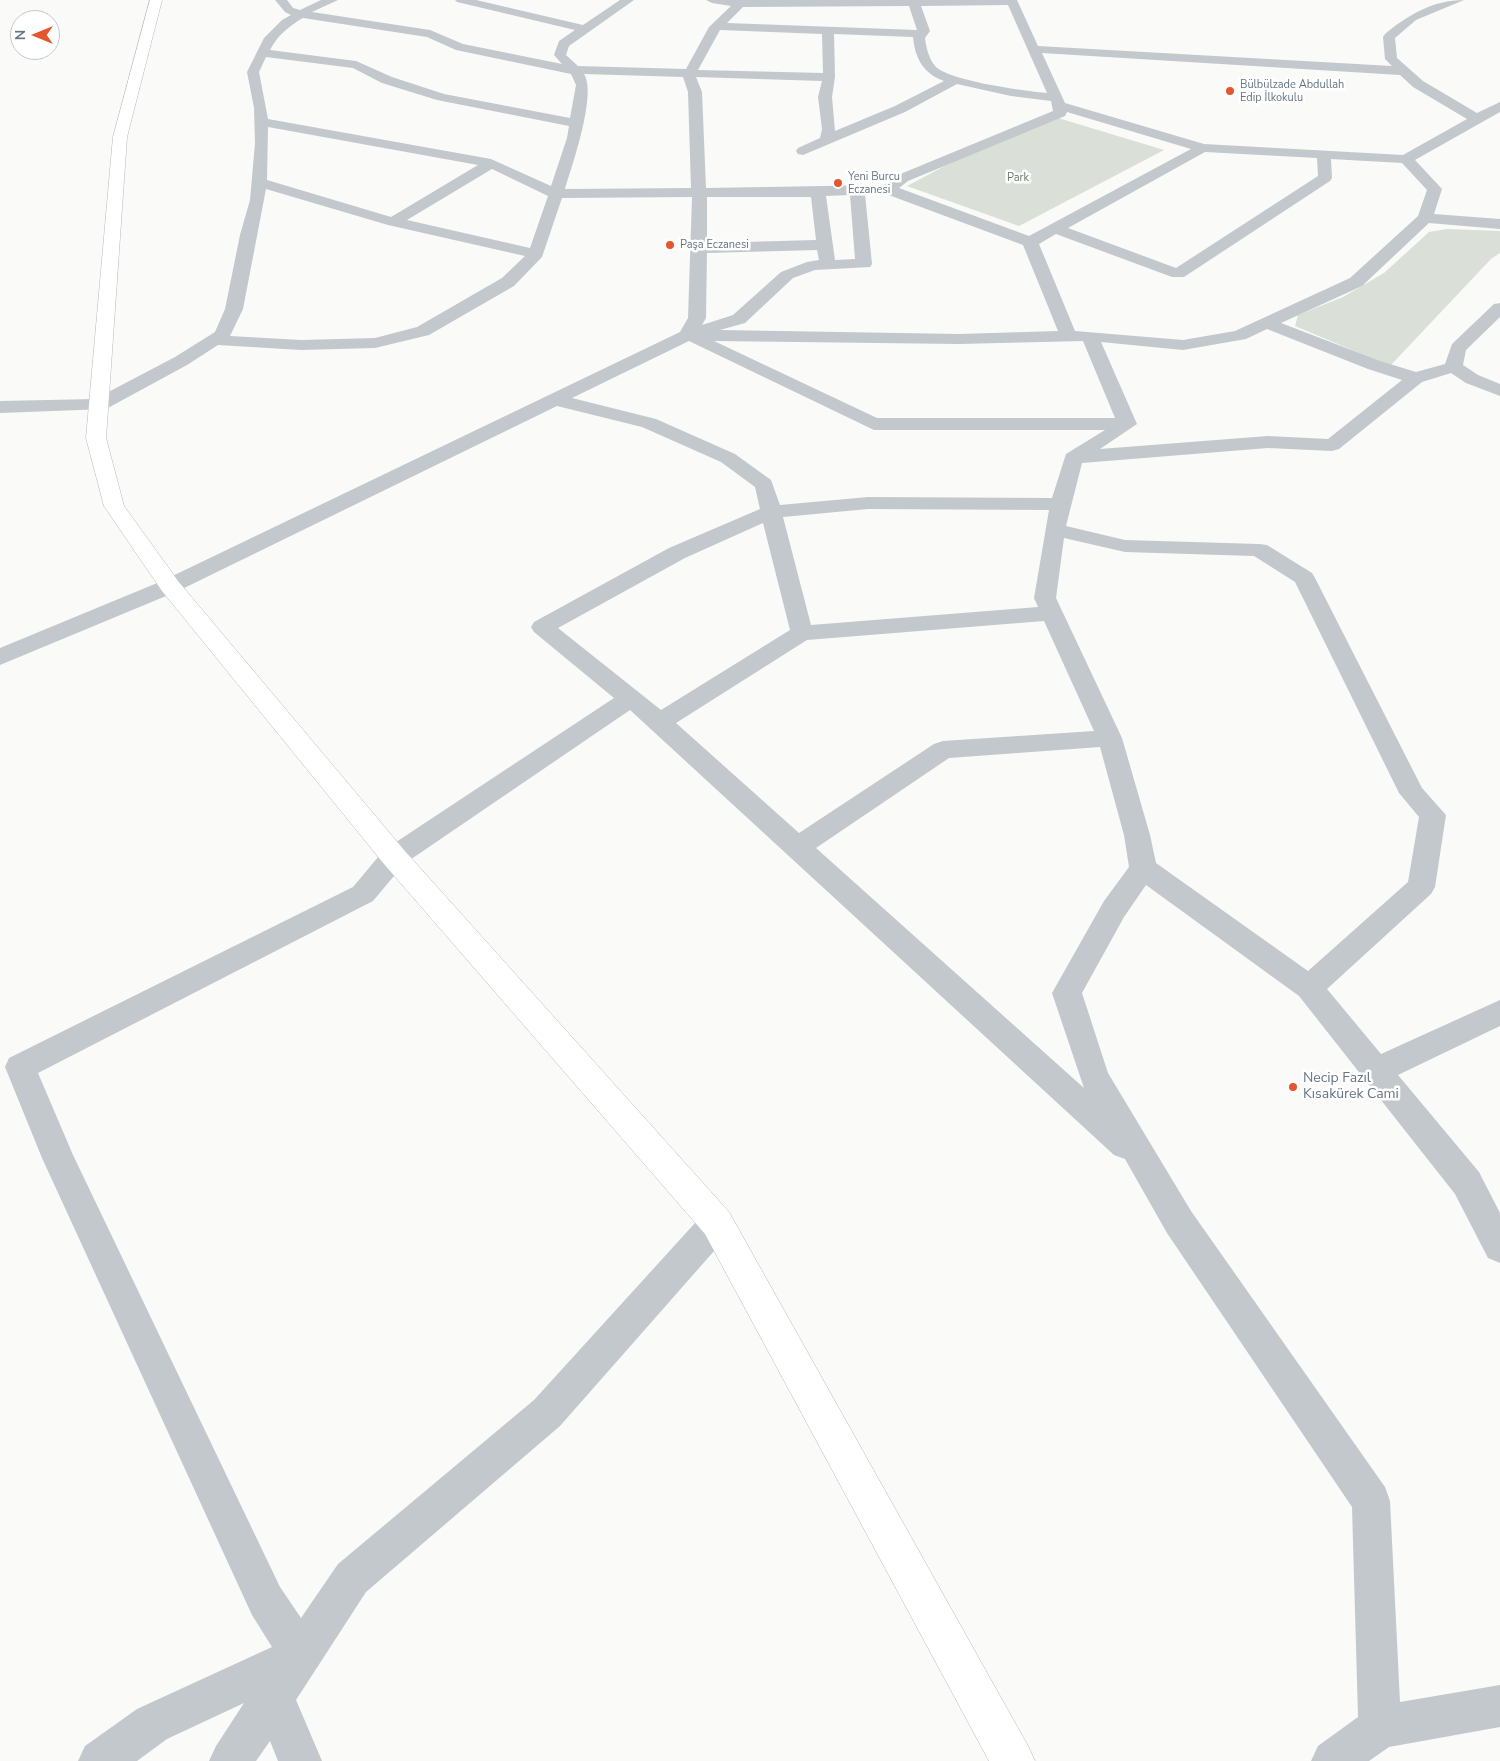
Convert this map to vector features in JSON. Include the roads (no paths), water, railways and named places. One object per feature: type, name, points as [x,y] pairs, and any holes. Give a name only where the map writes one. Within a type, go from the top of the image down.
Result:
[{"type":"main road","points":[[156,0],[120,137],[96,438],[114,506],[170,586],[394,857],[717,1223],[1013,1761]]},
{"type":"street","points":[[281,0],[289,10],[301,14],[430,34],[460,47],[572,70],[689,75],[829,77]]},
{"type":"street","points":[[0,407],[99,405],[181,361],[222,335],[234,309],[248,235],[258,200],[261,108],[253,72],[268,42],[286,23],[314,6],[332,0]]},
{"type":"street","points":[[461,0],[585,29]]},
{"type":"street","points":[[214,340],[301,345],[376,343],[423,331],[508,282],[536,254],[574,138],[574,123],[582,93],[581,78],[560,55],[563,44],[628,0]]},
{"type":"street","points":[[712,0],[743,2],[1013,0],[1058,102],[1060,113],[903,178],[888,189]]},
{"type":"street","points":[[1458,0],[1412,18],[1389,38],[1391,59],[1418,84],[1477,119]]},
{"type":"street","points":[[687,335],[697,318],[700,193],[695,92],[689,75],[717,26],[743,2]]},
{"type":"street","points":[[717,26],[828,32],[919,34],[924,31],[908,2]]},
{"type":"street","points":[[827,140],[829,129],[825,97],[829,77],[828,32]]},
{"type":"street","points":[[919,34],[918,43],[932,70],[957,80],[1058,102],[1203,148],[1406,159],[1500,106]]},
{"type":"street","points":[[1034,49],[1405,71]]},
{"type":"street","points":[[263,53],[356,65],[387,80],[442,97],[574,123]]},
{"type":"street","points":[[803,151],[900,109],[957,80]]},
{"type":"street","points":[[261,122],[491,163],[556,194],[857,192],[888,189],[1030,242],[1127,424]]},
{"type":"street","points":[[1030,242],[1203,148]]},
{"type":"street","points":[[1056,228],[1178,274],[1325,178],[1324,154]]},
{"type":"street","points":[[687,335],[959,339],[1079,336],[1183,345],[1240,335],[1356,282],[1425,218],[1435,189],[1406,159]]},
{"type":"street","points":[[393,222],[491,163]]},
{"type":"street","points":[[259,182],[393,222],[536,254]]},
{"type":"street","points":[[818,192],[827,264]]},
{"type":"street","points":[[0,658],[170,586],[687,335],[739,319],[788,275],[813,265],[864,264],[857,192]]},
{"type":"street","points":[[1425,218],[1500,224]]},
{"type":"street","points":[[699,248],[825,246]]},
{"type":"street","points":[[1452,367],[1458,348],[1500,308]]},
{"type":"street","points":[[1266,323],[1374,365],[1416,378]]},
{"type":"street","points":[[687,335],[874,424],[1127,424]]},
{"type":"street","points":[[1072,458],[1268,442],[1332,444],[1416,378],[1452,367],[1472,379],[1500,390]]},
{"type":"street","points":[[553,399],[649,423],[728,458],[764,484],[802,633]]},
{"type":"street","points":[[1127,424],[1072,458],[1058,517],[1045,598],[1110,738],[1138,835],[1143,868],[1114,909],[1067,993],[1094,1077],[1179,1222],[1372,1501],[1380,1727]]},
{"type":"street","points":[[1146,1164],[799,846],[660,722],[542,626],[677,553],[770,512],[868,503],[1058,517],[1125,546],[1259,550],[1304,578],[1412,793],[1433,815],[1421,887],[1309,988]]},
{"type":"street","points":[[660,722],[802,633],[1051,613]]},
{"type":"street","points":[[301,1655],[266,1601],[58,1158],[10,1067],[363,894],[394,857],[631,698]]},
{"type":"street","points":[[799,846],[943,750],[1110,738]]},
{"type":"street","points":[[1143,868],[1309,988],[1467,1183],[1500,1246]]},
{"type":"street","points":[[1377,1071],[1500,1012]]},
{"type":"street","points":[[231,1761],[352,1578],[547,1413],[717,1223]]},
{"type":"street","points":[[100,1761],[152,1724],[301,1655]]},
{"type":"street","points":[[273,1697],[300,1761]]},
{"type":"street","points":[[1333,1761],[1380,1727],[1500,1706]]},
{"type":"place","name":"Bülbülzade Abdullah Edip İlkokulu","points":[[1230,91]]},
{"type":"place","name":"Yeni Burcu Eczanesi","points":[[838,183]]},
{"type":"place","name":"Paşa Eczanesi","points":[[670,245]]},
{"type":"place","name":"Necip Fazıl Kısakürek Cami","points":[[1293,1087]]},
{"type":"park label","name":"Park","points":[[1018,178]]}]
